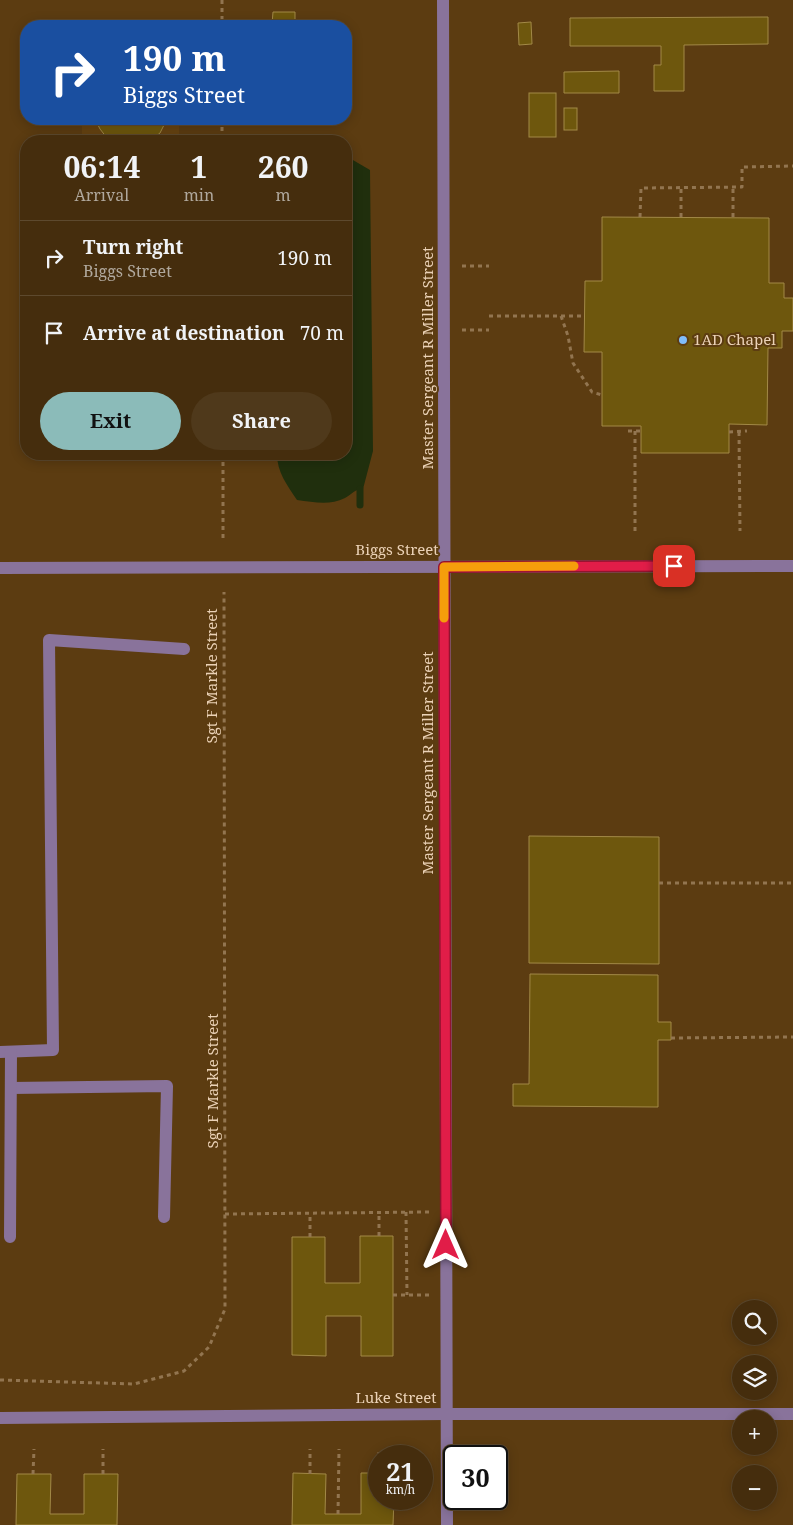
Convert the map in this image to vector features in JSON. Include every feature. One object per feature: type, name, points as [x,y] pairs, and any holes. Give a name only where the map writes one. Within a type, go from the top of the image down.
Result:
[{"type":"street","name":"Master Sergeant R Miller Street","points":[[443,0],[447,1525]]},
{"type":"street","name":"Biggs Street","points":[[0,568],[793,566]]},
{"type":"street","points":[[10,1237],[11,1088],[5,1052],[53,1050],[49,640],[184,649]]},
{"type":"street","points":[[11,1088],[167,1086],[164,1217]]},
{"type":"street","name":"Luke Street","points":[[0,1418],[446,1414],[793,1414]]},
{"type":"path","points":[[222,0],[222,20]]},
{"type":"path","points":[[640,217],[641,188],[742,187],[742,167],[793,166]]},
{"type":"path","points":[[681,217],[682,187]]},
{"type":"path","points":[[733,187],[733,217]]},
{"type":"path","points":[[444,266],[489,266]]},
{"type":"path","points":[[489,316],[585,316]]},
{"type":"path","points":[[561,316],[568,336],[573,363],[592,392],[602,395]]},
{"type":"path","points":[[444,330],[489,330]]},
{"type":"path","points":[[628,431],[641,431]]},
{"type":"path","points":[[635,431],[635,531]]},
{"type":"path","points":[[729,432],[747,431]]},
{"type":"path","points":[[739,432],[740,530]]},
{"type":"path","points":[[223,460],[223,542]]},
{"type":"path","name":"Sgt F Markle Street","points":[[0,1380],[134,1384],[184,1371],[209,1347],[225,1309],[224,592]]},
{"type":"path","points":[[659,883],[793,883]]},
{"type":"path","points":[[671,1038],[793,1037]]},
{"type":"path","points":[[379,1212],[379,1236]]},
{"type":"path","points":[[406,1212],[406,1295]]},
{"type":"path","points":[[225,1214],[446,1212]]},
{"type":"path","points":[[310,1213],[310,1237]]},
{"type":"path","points":[[393,1295],[446,1295]]},
{"type":"path","points":[[338,1514],[339,1448]]},
{"type":"path","points":[[34,1449],[34,1474]]},
{"type":"path","points":[[103,1449],[103,1474]]},
{"type":"path","points":[[310,1449],[310,1474]]},
{"type":"shaded area","points":[[82,125],[179,125],[179,135],[82,135]]},
{"type":"shaded area","points":[[352,160],[370,170],[373,451],[363,489],[345,498],[327,503],[297,500],[286,484],[277,461],[352,460]]},
{"type":"building","points":[[273,12],[295,12],[295,20],[272,20]]},
{"type":"building","points":[[768,17],[768,44],[684,45],[684,91],[654,91],[654,65],[661,65],[661,46],[570,46],[570,18]]},
{"type":"building","points":[[531,22],[532,44],[519,45],[518,23]]},
{"type":"building","points":[[619,71],[619,93],[564,93],[564,72]]},
{"type":"building","points":[[529,93],[556,93],[556,137],[529,137]]},
{"type":"building","points":[[564,108],[577,108],[577,130],[564,130]]},
{"type":"building","points":[[98,125],[164,125],[158,135],[105,135]]},
{"type":"building","name":"1AD Chapel","points":[[602,217],[769,218],[769,283],[784,283],[784,298],[793,298],[793,331],[782,331],[782,348],[768,348],[767,425],[729,424],[729,453],[641,453],[641,426],[602,426],[602,352],[584,352],[585,281],[602,281]]},
{"type":"building","points":[[529,836],[659,837],[659,964],[529,963]]},
{"type":"building","points":[[530,974],[658,975],[658,1022],[671,1022],[671,1040],[658,1040],[658,1107],[513,1106],[513,1084],[529,1084]]},
{"type":"building","points":[[360,1236],[393,1236],[393,1356],[361,1356],[361,1316],[326,1316],[326,1356],[292,1355],[292,1237],[325,1237],[325,1283],[360,1283]]},
{"type":"building","points":[[293,1473],[326,1474],[325,1514],[361,1514],[361,1473],[368,1473],[368,1510],[394,1510],[393,1525],[292,1525]]},
{"type":"building","points":[[17,1474],[51,1474],[50,1514],[84,1514],[84,1474],[118,1474],[117,1525],[16,1525]]},
{"type":"waterway","points":[[360,489],[360,505]]},
{"type":"slow traffic","points":[[444,618],[444,567],[574,566]]},
{"type":"place","name":"1AD Chapel","points":[[683,340]]},
{"type":"route","points":[[446,1245],[444,567],[674,566]]}]
